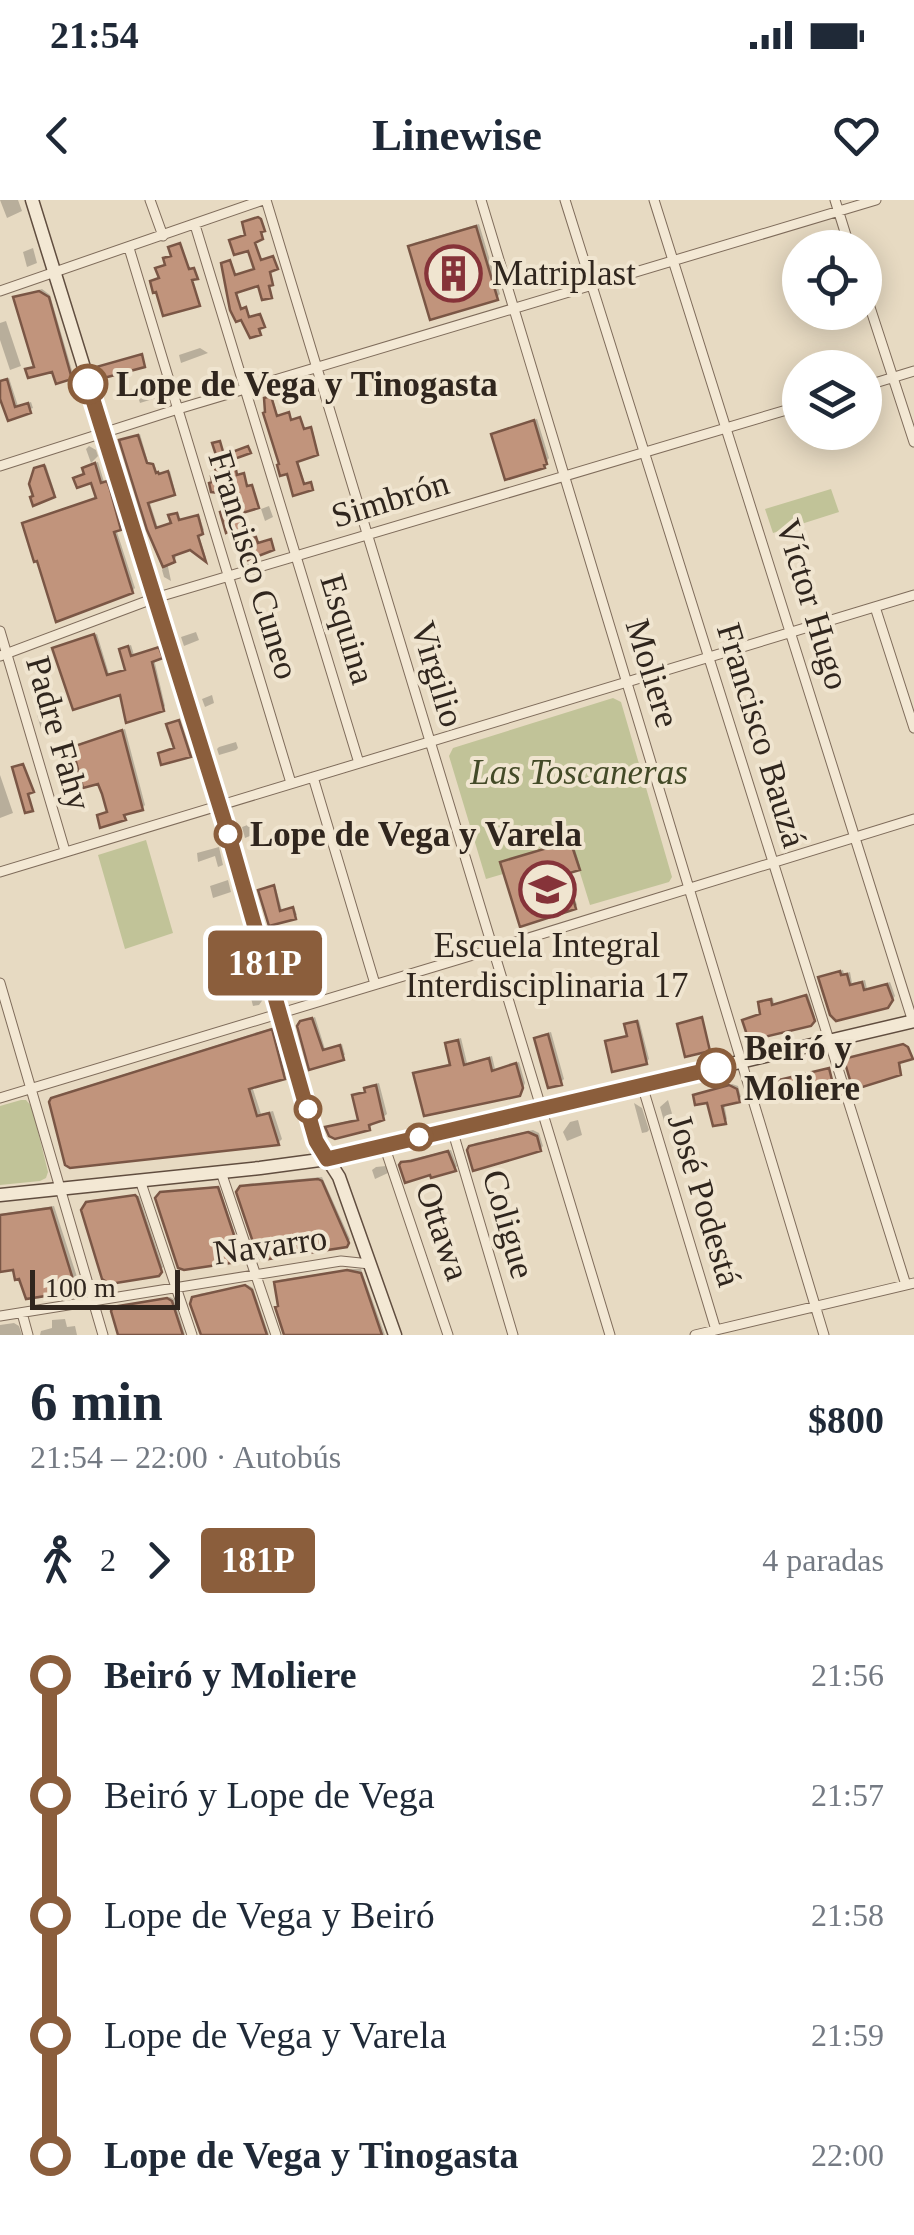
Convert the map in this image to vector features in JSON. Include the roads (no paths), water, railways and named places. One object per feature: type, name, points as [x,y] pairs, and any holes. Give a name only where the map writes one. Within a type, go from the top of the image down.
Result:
[{"type":"main road","points":[[32,200],[220,806],[316,1141],[339,1176],[395,1335]]},
{"type":"main road","points":[[0,1195],[327,1159],[914,1023]]},
{"type":"street","points":[[150,200],[162,236]]},
{"type":"street","points":[[0,291],[265,200]]},
{"type":"street","name":"Virgilio","points":[[265,200],[610,1335]]},
{"type":"street","name":"Moliere","points":[[480,200],[824,1335]]},
{"type":"street","name":"Francisco Bauzá","points":[[565,200],[773,864],[910,1284]]},
{"type":"street","name":"Víctor Hugo","points":[[654,200],[914,1023]]},
{"type":"street","points":[[835,200],[844,230]]},
{"type":"street","points":[[0,466],[876,200]]},
{"type":"street","name":"Esquina","points":[[195,225],[359,763]]},
{"type":"street","name":"Francisco Cuneo","points":[[129,248],[291,783]]},
{"type":"street","points":[[877,330],[914,442]]},
{"type":"street","points":[[882,381],[914,371]]},
{"type":"street","name":"Simbrón","points":[[4,655],[154,598],[782,411]]},
{"type":"street","points":[[0,872],[914,595]]},
{"type":"street","points":[[875,607],[914,728]]},
{"type":"street","name":"Padre Fahy","points":[[0,631],[65,851]]},
{"type":"street","points":[[313,777],[375,984]]},
{"type":"street","points":[[0,1098],[914,819]]},
{"type":"street","points":[[0,983],[104,1335]]},
{"type":"street","name":"José Podestá","points":[[642,1085],[716,1330]]},
{"type":"street","name":"Coligue","points":[[452,1129],[513,1335]]},
{"type":"street","name":"Ottawa","points":[[384,1145],[448,1335]]},
{"type":"street","points":[[221,1172],[276,1335]]},
{"type":"street","points":[[140,1180],[192,1335]]},
{"type":"street","name":"Navarro","points":[[0,1316],[255,1274],[341,1262],[370,1264]]},
{"type":"street","points":[[695,1335],[910,1284]]},
{"type":"street","points":[[22,1312],[28,1335]]},
{"type":"place","name":"Matriplast","points":[[453,273]]},
{"type":"place","name":"Lope de Vega y Tinogasta","points":[[88,384]]},
{"type":"place","name":"Lope de Vega y Varela","points":[[228,834]]},
{"type":"place","name":"Escuela Integral Interdisciplinaria 17","points":[[547,889]]},
{"type":"place","name":"Beiró y Moliere","points":[[716,1068]]},
{"type":"park label","name":"Las Toscaneras","points":[[579,772]]}]
